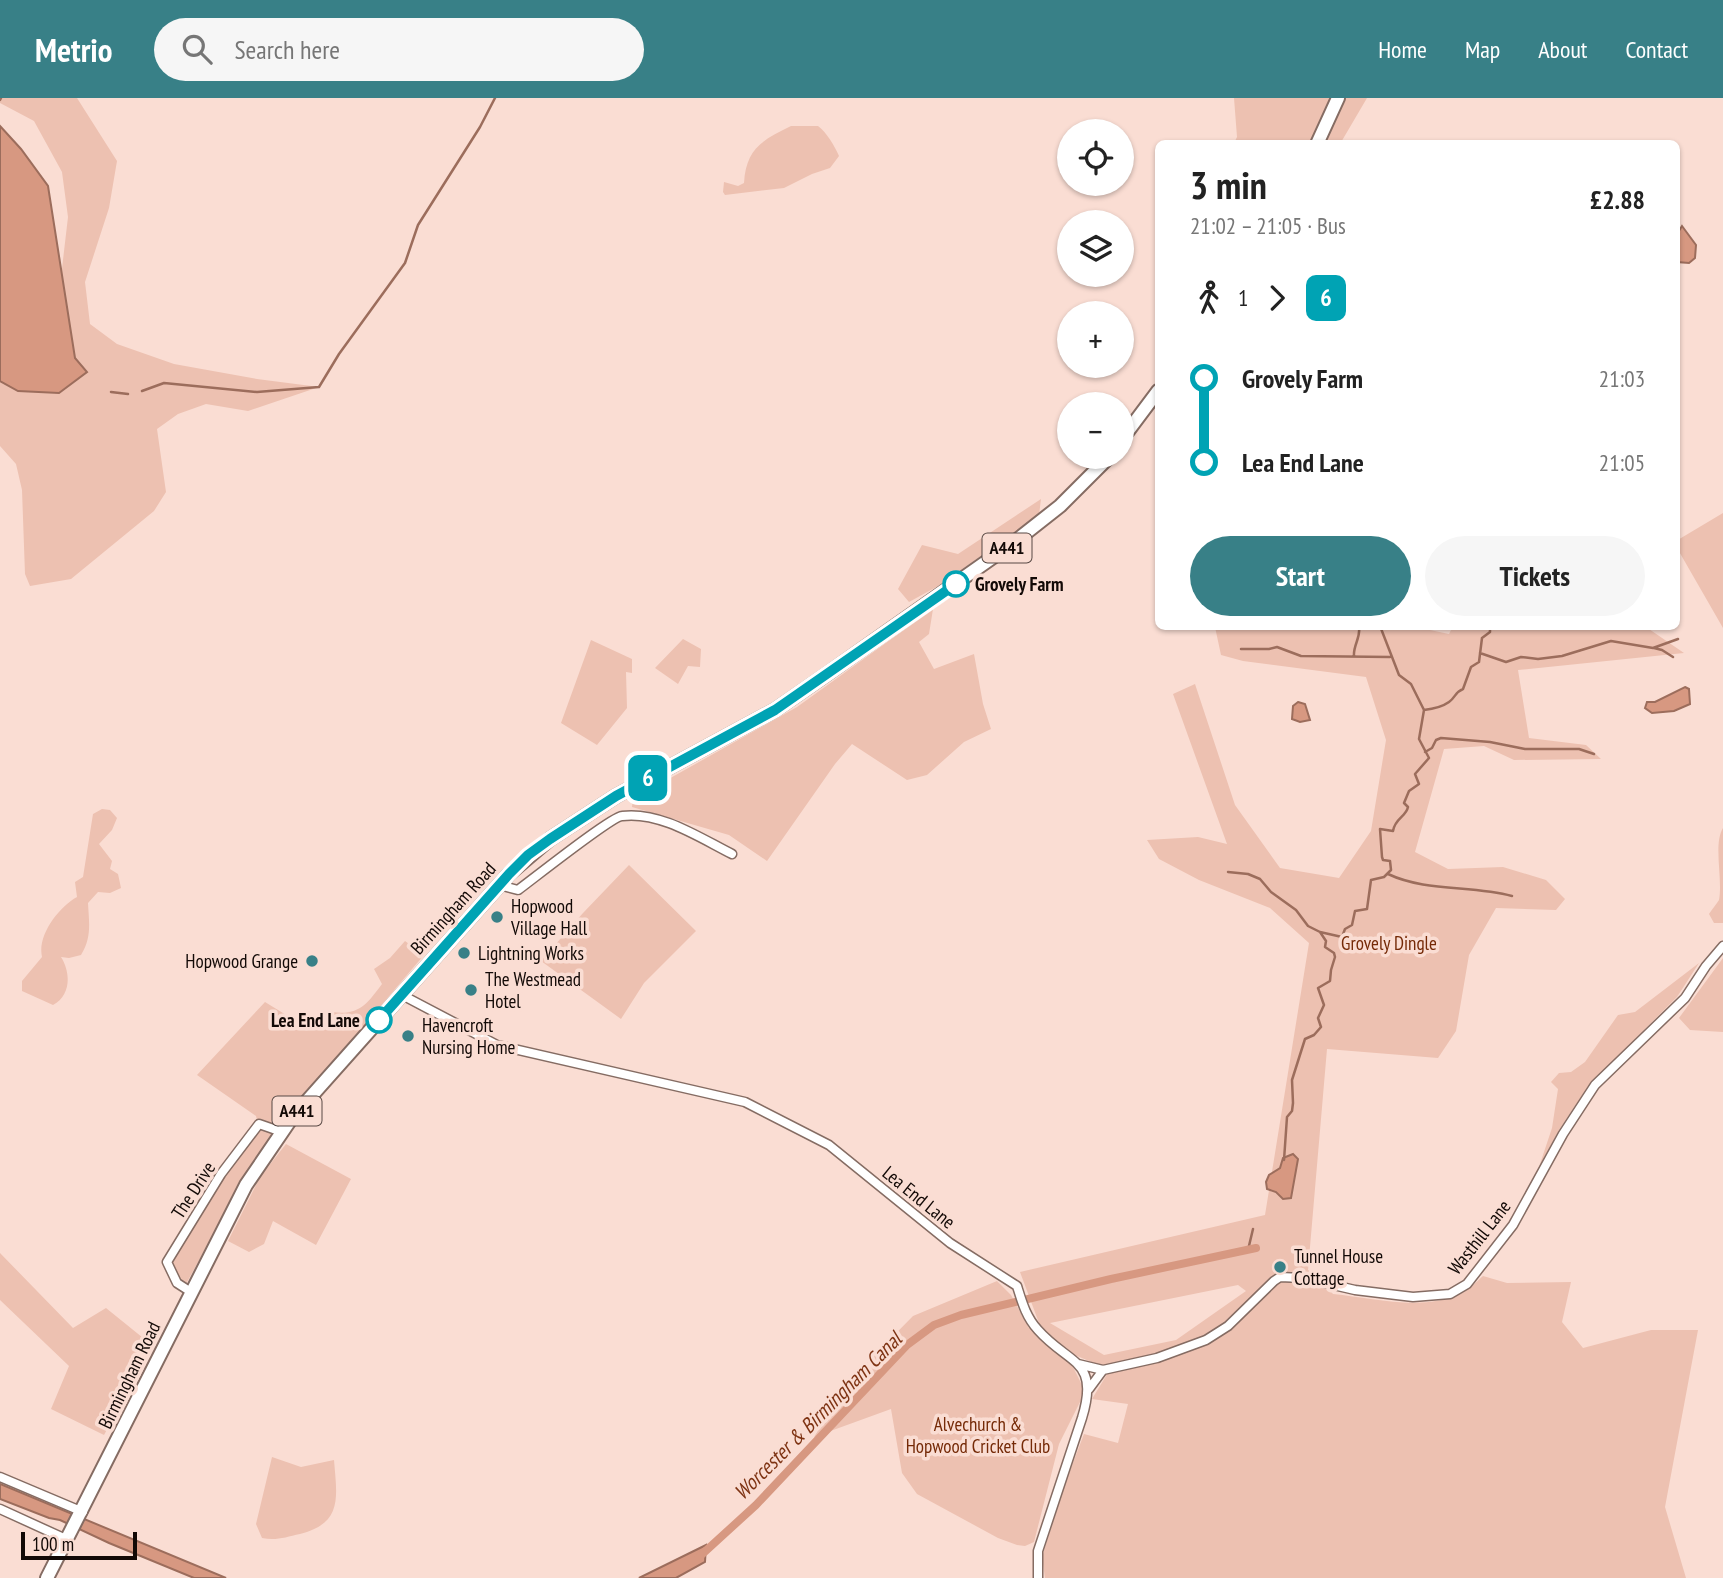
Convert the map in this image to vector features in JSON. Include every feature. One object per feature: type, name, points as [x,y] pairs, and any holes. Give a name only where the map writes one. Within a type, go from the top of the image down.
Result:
[{"type":"highway","points":[[1319,140],[1338,98]]},
{"type":"highway","points":[[1134,423],[1155,395]]},
{"type":"highway","name":"Birmingham Road","points":[[82,1513],[246,1185],[291,1119],[528,855],[604,803],[785,703],[1013,543],[1060,506],[1097,469]]},
{"type":"highway","name":"A441","points":[[47,1578],[82,1513]]},
{"type":"street","points":[[604,803],[619,816]]},
{"type":"street","points":[[499,885],[517,890],[619,816],[641,816],[673,825],[732,854]]},
{"type":"street","name":"Wasthill Lane","points":[[1078,1364],[1103,1370],[1157,1358],[1206,1340],[1228,1326],[1280,1278],[1303,1278],[1355,1290],[1413,1297],[1450,1294],[1467,1284],[1513,1225],[1563,1134],[1595,1085],[1685,999],[1706,966],[1723,946]]},
{"type":"street","name":"Lea End Lane","points":[[402,995],[497,1045],[745,1102],[796,1126],[829,1145],[950,1242],[1017,1286],[1024,1309],[1038,1331],[1078,1364]]},
{"type":"street","name":"The Drive","points":[[191,1292],[177,1283],[167,1262],[221,1174],[259,1124],[282,1132]]},
{"type":"street","points":[[1038,1578],[1038,1550],[1082,1418],[1088,1389],[1078,1364]]},
{"type":"street","points":[[1088,1389],[1103,1370]]},
{"type":"street","points":[[0,1477],[82,1513]]},
{"type":"street","points":[[0,1509],[70,1537]]},
{"type":"green space","points":[[0,98],[77,98],[117,161],[109,208],[85,282],[90,324],[117,344],[174,364],[319,387],[248,411],[206,404],[178,414],[157,429],[166,492],[154,511],[71,579],[30,586],[25,574],[22,490],[16,464],[0,446],[0,381],[18,391],[75,358],[61,277],[68,217],[62,172],[34,121],[0,103]]},
{"type":"green space","points":[[1234,98],[1367,98],[1342,140],[1236,140]]},
{"type":"green space","points":[[791,126],[818,126],[824,132],[839,156],[830,168],[784,188],[725,195],[724,182],[738,186],[744,183],[748,162],[757,147]]},
{"type":"green space","points":[[1041,499],[1039,515],[940,585],[909,602],[898,589],[922,545],[958,554]]},
{"type":"green space","points":[[1723,513],[1723,628],[1680,553],[1680,539]]},
{"type":"green space","points":[[933,609],[929,634],[919,642],[934,669],[974,654],[983,704],[991,729],[964,742],[927,775],[907,780],[852,744],[767,861],[729,835],[632,807],[633,799],[797,707]]},
{"type":"green space","points":[[1216,630],[1430,630],[1449,634],[1451,630],[1650,630],[1684,653],[1518,670],[1529,738],[1586,745],[1601,759],[1514,760],[1484,746],[1444,749],[1415,852],[1448,869],[1503,867],[1546,880],[1565,899],[1556,910],[1496,908],[1469,955],[1456,1031],[1438,1058],[1327,1049],[1308,1270],[1318,1276],[1333,1294],[1415,1303],[1447,1299],[1465,1291],[1483,1276],[1507,1283],[1571,1282],[1562,1322],[1583,1348],[1651,1330],[1698,1330],[1665,1507],[1686,1578],[1045,1578],[1042,1557],[1084,1434],[1118,1443],[1128,1404],[1092,1399],[1106,1376],[1099,1365],[1077,1356],[1071,1363],[1087,1395],[1080,1402],[1059,1444],[1034,1542],[1025,1546],[998,1538],[917,1494],[902,1473],[891,1409],[814,1437],[850,1380],[913,1316],[997,1281],[1011,1295],[1029,1328],[1039,1323],[1020,1272],[1265,1215],[1309,943],[1270,908],[1199,880],[1159,859],[1147,840],[1198,837],[1227,844],[1173,694],[1195,684],[1235,805],[1280,868],[1339,878],[1371,831],[1386,740],[1366,677],[1243,661],[1221,655]],"holes":[[[1238,1285],[1246,1291],[1176,1340],[1104,1355],[1050,1323]]]},
{"type":"green space","points":[[683,639],[701,649],[700,667],[688,666],[678,684],[655,668]]},
{"type":"green space","points":[[591,640],[632,659],[632,673],[626,672],[627,708],[597,745],[561,723]]},
{"type":"green space","points":[[102,809],[110,810],[117,818],[112,830],[99,844],[112,861],[110,869],[118,874],[121,888],[110,893],[98,892],[88,903],[87,942],[81,955],[61,957],[68,983],[63,996],[53,1005],[22,991],[22,981],[42,957],[43,940],[51,922],[77,897],[75,882],[83,877],[93,814]]},
{"type":"green space","points":[[1723,828],[1723,923],[1714,923],[1709,914],[1719,900],[1718,852]]},
{"type":"green space","points":[[629,865],[696,931],[644,983],[621,1019],[541,961]]},
{"type":"green space","points":[[405,941],[424,955],[283,1121],[243,1180],[186,1284],[180,1280],[171,1264],[214,1192],[259,1129],[256,1116],[197,1075],[265,1002],[309,1029],[332,1012],[349,1012],[362,1007],[382,984],[374,969],[390,958]]},
{"type":"green space","points":[[1723,958],[1723,1032],[1690,1030],[1679,1018]]},
{"type":"green space","points":[[1699,963],[1677,997],[1588,1086],[1539,1167],[1552,1128],[1558,1089],[1551,1082],[1559,1073],[1571,1072],[1585,1062],[1618,1015],[1635,1012]]},
{"type":"green space","points":[[286,1144],[351,1179],[316,1245],[273,1221],[264,1244],[249,1252],[228,1241],[260,1177]]},
{"type":"green space","points":[[0,1253],[73,1328],[106,1308],[153,1346],[104,1435],[51,1409],[69,1366],[0,1300]]},
{"type":"green space","points":[[272,1457],[301,1467],[334,1460],[336,1497],[330,1516],[324,1523],[300,1534],[276,1539],[262,1538],[256,1524]]},
{"type":"shaded area","points":[[0,126],[48,186],[75,358],[87,372],[59,393],[18,391],[0,381]]},
{"type":"shaded area","points":[[1682,226],[1696,245],[1695,258],[1689,263],[1680,262]]},
{"type":"shaded area","points":[[1685,687],[1689,689],[1690,704],[1674,711],[1652,713],[1645,708],[1647,702],[1655,702]]},
{"type":"shaded area","points":[[1298,702],[1305,704],[1310,720],[1300,722],[1292,719],[1293,706]]},
{"type":"shaded area","points":[[1293,1154],[1298,1159],[1291,1198],[1283,1199],[1276,1192],[1267,1189],[1266,1182],[1269,1175],[1280,1168],[1283,1158]]},
{"type":"shaded area","points":[[0,1484],[226,1578],[194,1578],[60,1520],[0,1499]]},
{"type":"shaded area","points":[[706,1545],[705,1562],[676,1578],[639,1578]]},
{"type":"waterway","points":[[142,391],[164,383],[257,392],[319,387],[339,354],[405,263],[418,225],[480,127],[495,98]]},
{"type":"waterway","points":[[111,392],[128,394]]},
{"type":"waterway","points":[[1354,656],[1359,630]]},
{"type":"waterway","points":[[1382,630],[1399,675],[1411,684],[1424,710]]},
{"type":"waterway","points":[[1284,1160],[1287,1117],[1292,1111],[1293,1103],[1292,1080],[1305,1039],[1314,1035],[1321,1027],[1318,1018],[1324,1005],[1318,988],[1330,981],[1335,957],[1334,953],[1325,947],[1326,941],[1320,932],[1342,937],[1345,929],[1352,925],[1355,911],[1367,909],[1371,880],[1384,877],[1391,870],[1390,861],[1383,860],[1382,857],[1380,829],[1393,831],[1407,810],[1408,807],[1404,803],[1409,791],[1419,784],[1415,774],[1429,758],[1419,739],[1424,710],[1446,704],[1463,689],[1471,667],[1479,662],[1482,638],[1490,630]]},
{"type":"waterway","points":[[1480,653],[1506,662],[1521,657],[1538,659],[1562,656],[1611,641],[1653,648],[1678,639]]},
{"type":"waterway","points":[[1241,649],[1277,647],[1301,656],[1390,657]]},
{"type":"waterway","points":[[1654,648],[1673,657]]},
{"type":"waterway","points":[[1425,752],[1441,738],[1490,742],[1525,749],[1579,749],[1594,754]]},
{"type":"waterway","points":[[1228,872],[1248,874],[1260,879],[1271,892],[1296,910],[1308,926],[1320,932]]},
{"type":"waterway","points":[[1388,874],[1433,886],[1512,896]]},
{"type":"waterway","points":[[1248,1250],[1253,1229]]},
{"type":"waterway","name":"Worcester & Birmingham Canal","points":[[699,1557],[756,1505],[907,1345],[934,1325],[961,1315],[1111,1279],[1256,1248]]},
{"type":"bus line","name":"6","points":[[379,1020],[528,855],[616,796],[775,710],[956,584]]},
{"type":"place","name":"Grovely Farm","points":[[956,584]]},
{"type":"place","name":"Hopwood Village Hall","points":[[497,917]]},
{"type":"place","name":"Lightning Works","points":[[464,953]]},
{"type":"place","name":"Hopwood Grange","points":[[312,961]]},
{"type":"place","name":"The Westmead Hotel","points":[[471,990]]},
{"type":"place","name":"Lea End Lane","points":[[379,1020]]},
{"type":"place","name":"Havencroft Nursing Home","points":[[408,1036]]},
{"type":"place","name":"Tunnel House Cottage","points":[[1280,1267]]},
{"type":"park label","name":"Grovely Dingle","points":[[1389,943]]},
{"type":"park label","name":"Alvechurch & Hopwood Cricket Club","points":[[978,1435]]}]
